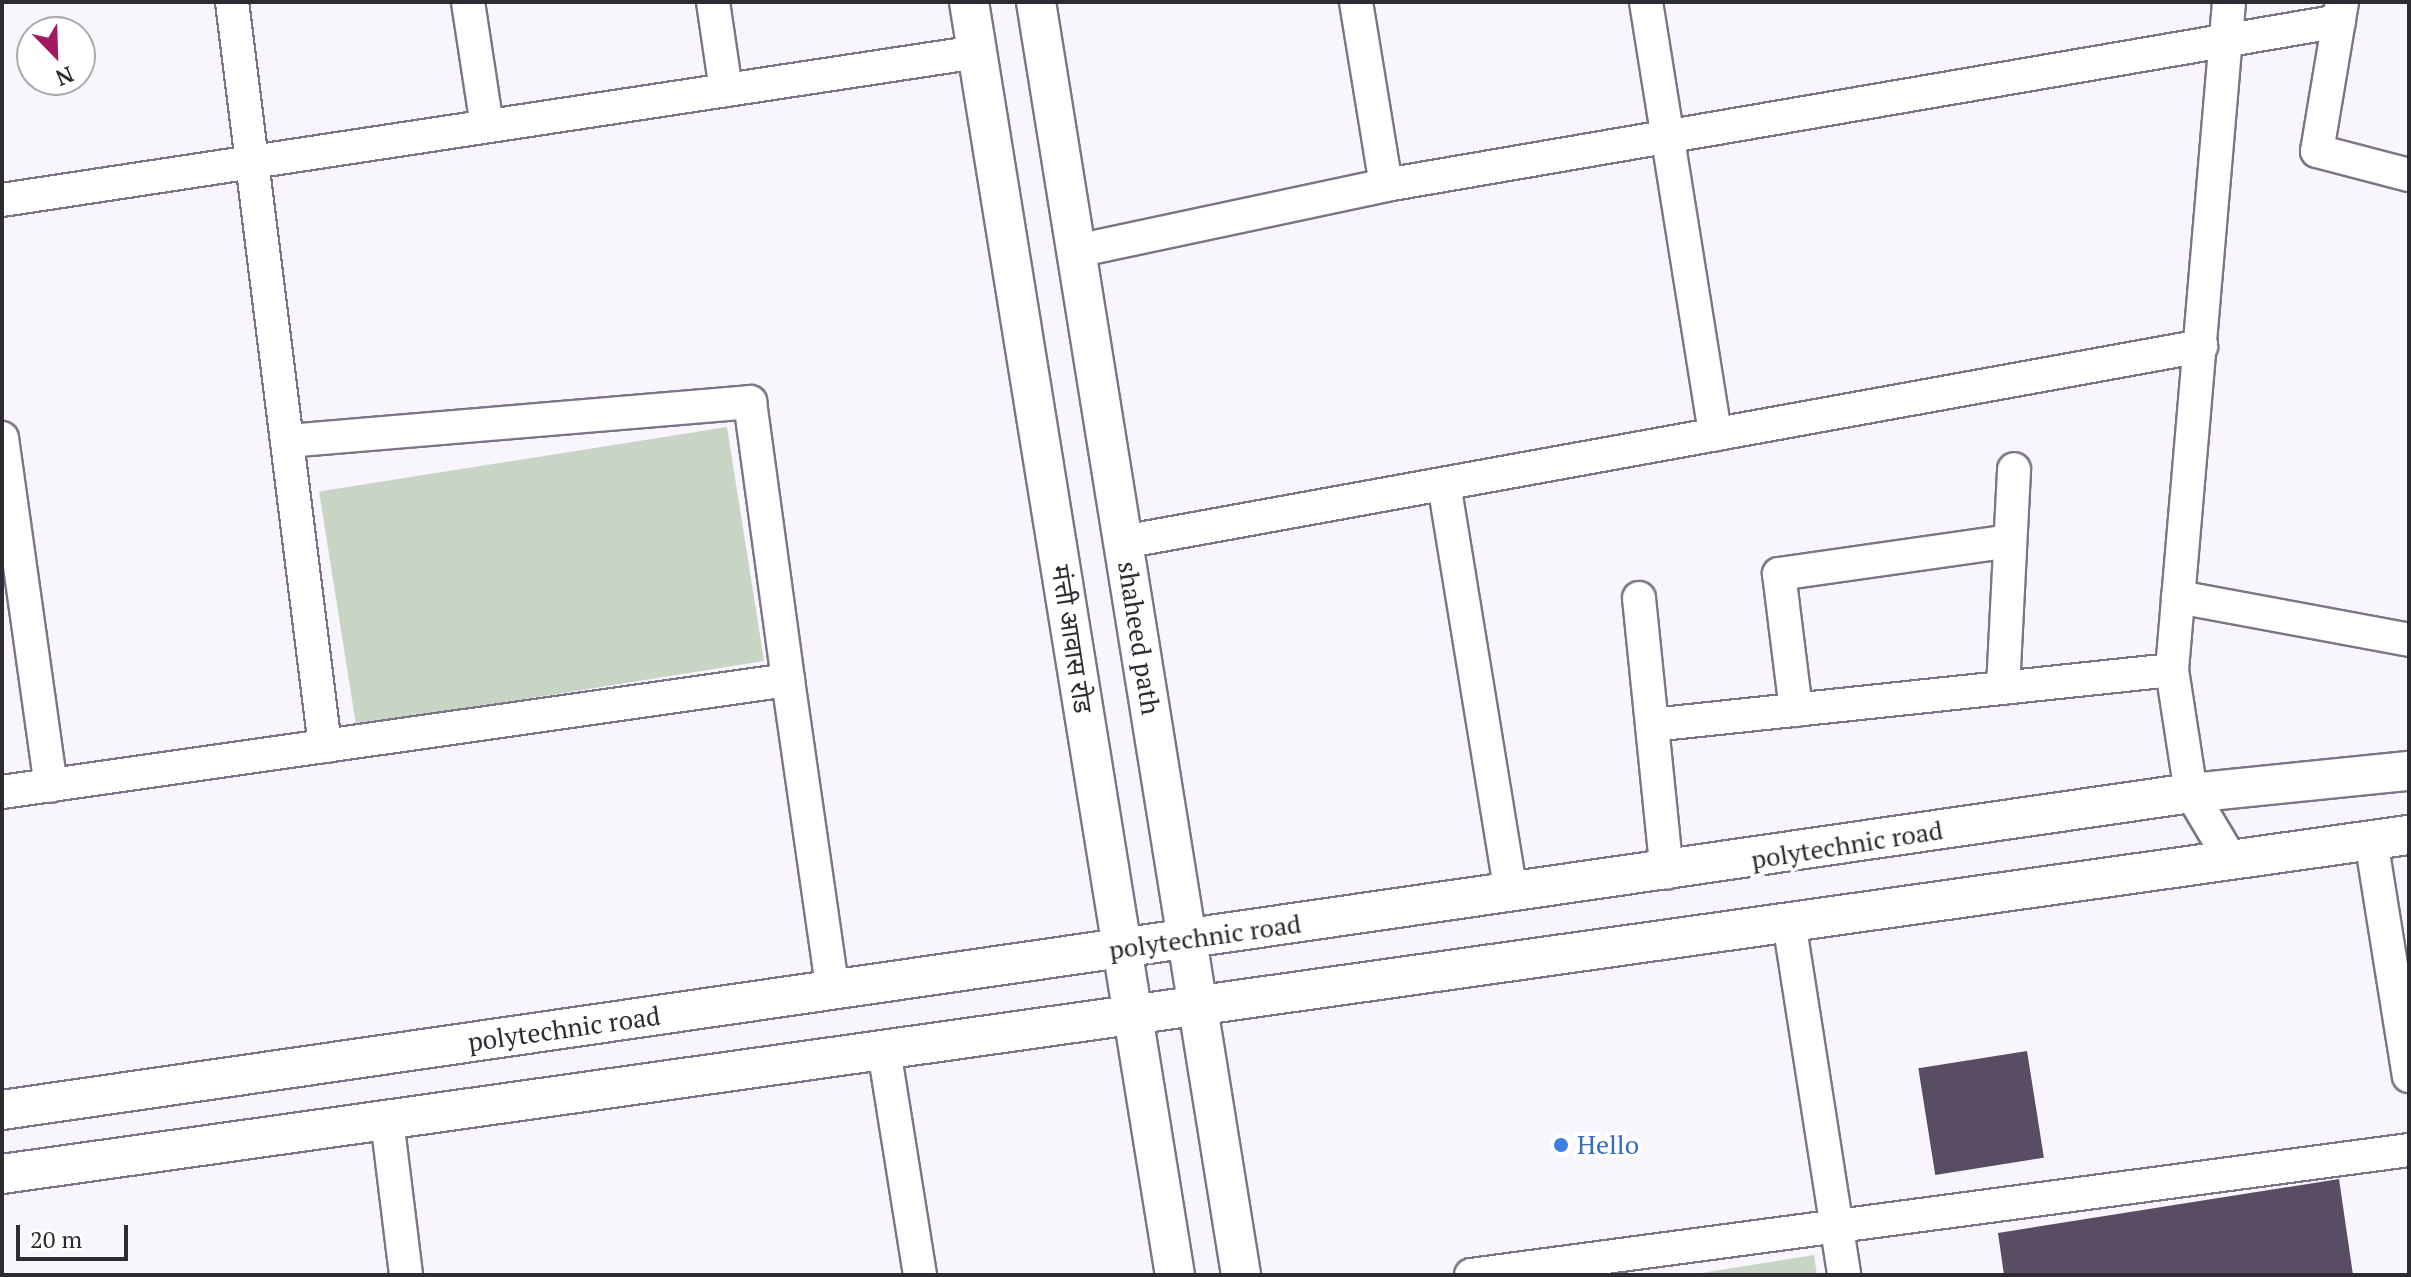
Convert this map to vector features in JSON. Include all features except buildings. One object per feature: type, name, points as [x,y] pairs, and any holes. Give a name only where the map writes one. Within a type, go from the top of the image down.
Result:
[{"type":"street","points":[[232,2],[325,746]]},
{"type":"street","points":[[468,2],[487,126]]},
{"type":"street","points":[[713,2],[726,90]]},
{"type":"street","name":"मंत्ती आवास रोड","points":[[969,2],[1175,1275]]},
{"type":"street","name":"shaheed path","points":[[1036,2],[1241,1275]]},
{"type":"street","points":[[1356,2],[1386,185]]},
{"type":"street","points":[[1646,2],[1670,135],[1715,435]]},
{"type":"street","points":[[2229,2],[2229,34],[2172,670],[2191,793],[2231,860]]},
{"type":"street","points":[[1076,251],[1386,185],[2229,34],[2340,11],[2317,151],[2409,175]]},
{"type":"street","points":[[2,200],[977,52]]},
{"type":"street","points":[[1123,542],[2201,346]]},
{"type":"street","points":[[287,441],[750,402],[833,991]]},
{"type":"street","points":[[2,438],[51,786]]},
{"type":"street","points":[[2003,688],[2014,469]]},
{"type":"street","points":[[1444,484],[1511,894]]},
{"type":"street","points":[[1796,710],[1779,574],[2010,541]]},
{"type":"street","points":[[2178,597],[2409,640]]},
{"type":"street","points":[[1639,598],[1667,873]]},
{"type":"street","points":[[1652,725],[2172,670]]},
{"type":"street","points":[[2,792],[788,680]]},
{"type":"street","name":"polytechnic road","points":[[2,1110],[1667,873],[2191,793],[2409,771]]},
{"type":"street","points":[[2,1174],[2409,835]]},
{"type":"street","points":[[2371,840],[2409,1076]]},
{"type":"street","points":[[1789,922],[1844,1275]]},
{"type":"street","points":[[884,1050],[920,1275]]},
{"type":"street","points":[[387,1120],[406,1275]]},
{"type":"street","points":[[1471,1275],[1558,1269],[1836,1226],[2409,1150]]},
{"type":"green space","points":[[727,427],[764,661],[356,726],[319,492]]},
{"type":"green space","points":[[1814,1255],[1817,1275],[1689,1275]]},
{"type":"place","name":"Hello","points":[[1561,1145]]}]
